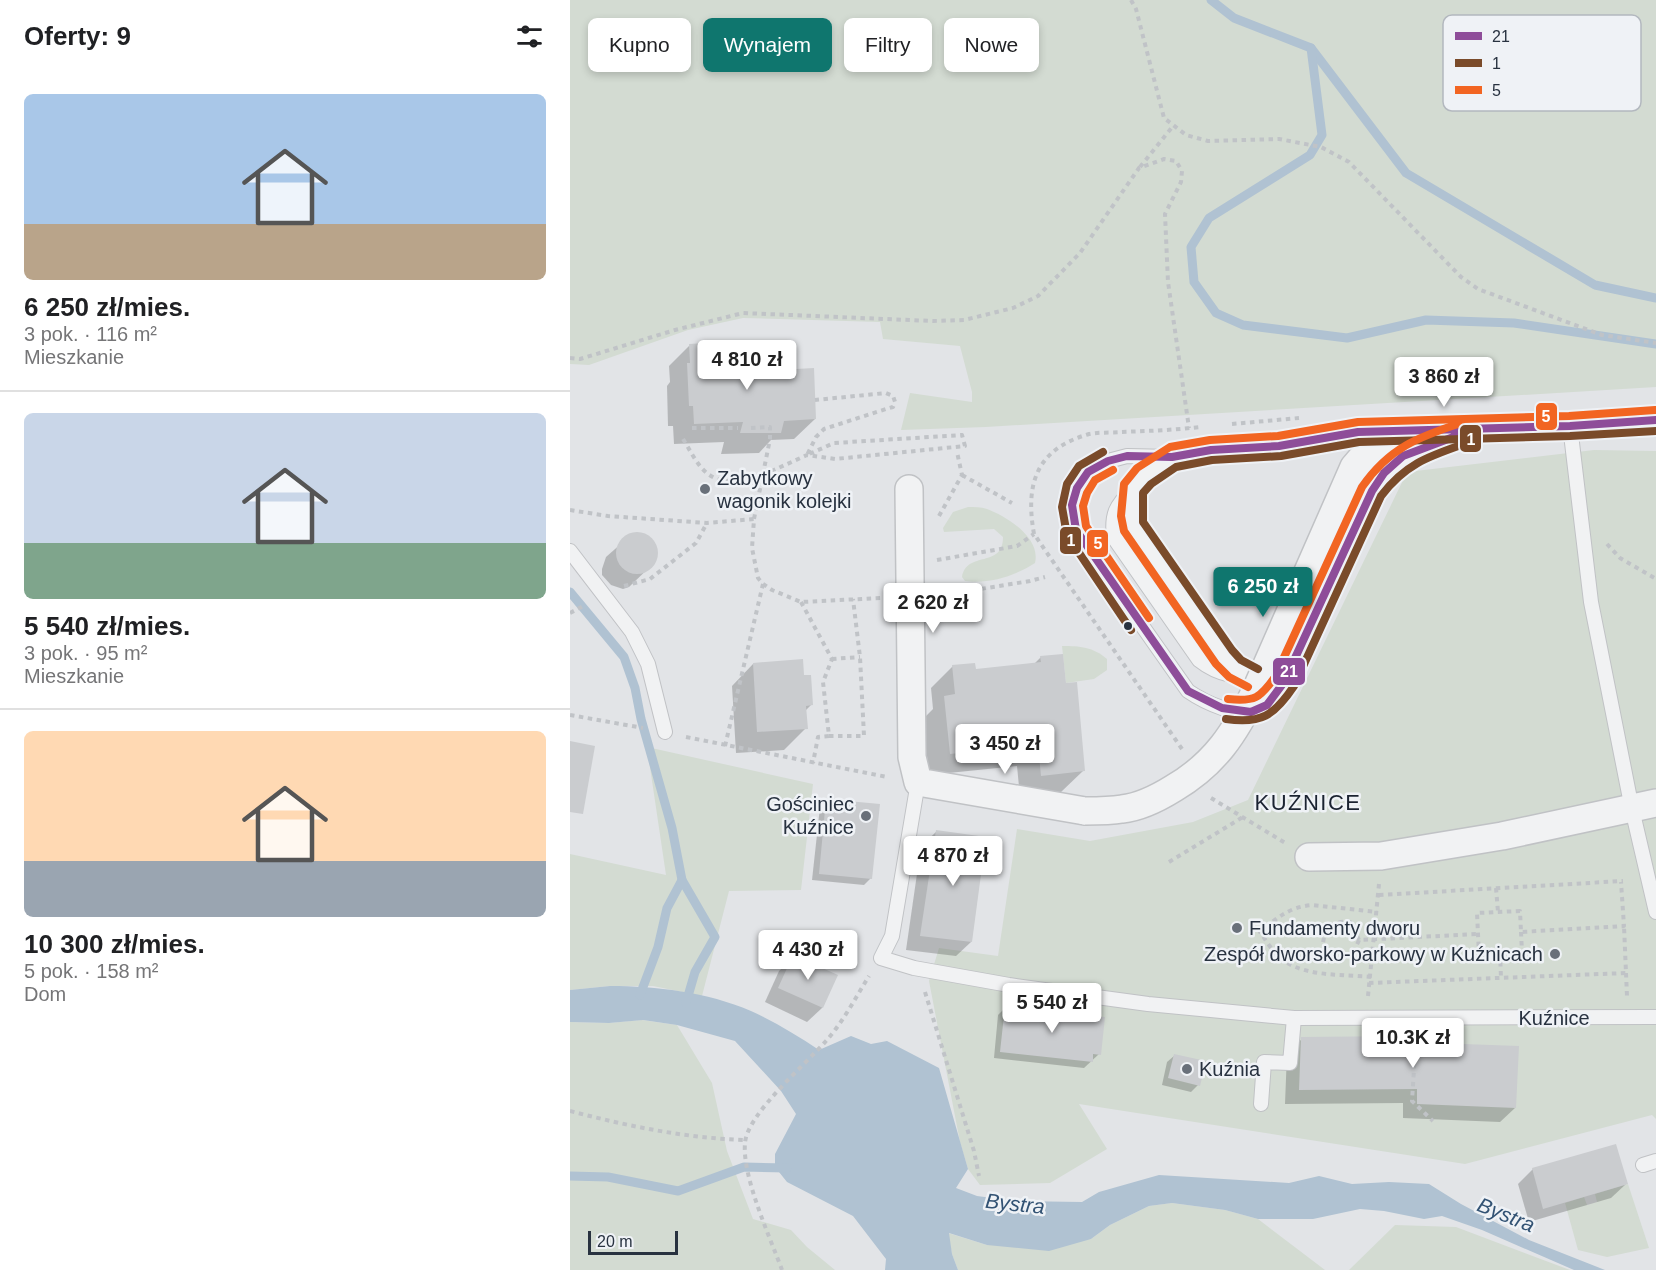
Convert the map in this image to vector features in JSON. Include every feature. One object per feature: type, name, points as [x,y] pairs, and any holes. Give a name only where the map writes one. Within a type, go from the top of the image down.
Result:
[{"type":"street","points":[[909,489],[912,757],[918,782],[1085,811],[1124,809],[1155,800],[1195,776],[1224,746],[1242,720],[1354,467],[1366,452],[1384,440],[1417,431],[1570,426],[1656,420]]},
{"type":"street","points":[[1309,857],[1381,856],[1502,836],[1644,806]]},
{"type":"lane","points":[[1570,426],[1591,602],[1644,806],[1649,880],[1656,912]]},
{"type":"lane","points":[[1417,431],[1358,432],[1280,446],[1211,450],[1172,457],[1127,456],[1108,461],[1088,472],[1077,488],[1072,505],[1076,530],[1188,691],[1206,703],[1243,711],[1258,710],[1272,699],[1290,669],[1372,491],[1384,473],[1403,456],[1472,430]]},
{"type":"lane","points":[[1172,457],[1144,476],[1119,502],[1112,523],[1114,538],[1199,660],[1209,668],[1221,674],[1253,678],[1266,677],[1290,669]]},
{"type":"lane","points":[[1133,489],[1131,516],[1133,526],[1224,657],[1235,668],[1253,678]]},
{"type":"lane","points":[[570,551],[604,592],[632,632],[648,664],[665,732]]},
{"type":"lane","points":[[881,958],[892,936],[918,782]]},
{"type":"lane","name":"Kuźnice","points":[[881,958],[917,969],[1009,984],[1148,1004],[1294,1018],[1656,1017]]},
{"type":"lane","points":[[1261,1104],[1264,1062],[1290,1063],[1294,1018]]},
{"type":"path","points":[[1131,0],[1136,9],[1164,118],[1186,135],[1208,141],[1278,138],[1321,147],[1349,162],[1461,277],[1478,290],[1602,334],[1656,343]]},
{"type":"path","points":[[570,358],[580,359],[675,330],[743,313],[933,321],[964,320],[1013,308],[1038,296],[1080,253],[1139,168],[1173,126]]},
{"type":"path","points":[[1139,168],[1164,159],[1176,161],[1182,171],[1181,182],[1165,214],[1168,282],[1189,428]]},
{"type":"path","points":[[807,455],[816,437],[824,429],[886,410],[895,402],[893,396],[886,393],[815,400]]},
{"type":"path","points":[[751,428],[770,427],[770,439],[754,519],[752,548],[754,564],[758,578],[763,584],[785,597],[801,602],[941,596],[1045,577]]},
{"type":"path","points":[[692,428],[738,428]]},
{"type":"path","points":[[763,475],[807,455],[834,443],[962,435],[965,446],[835,459],[807,455]]},
{"type":"path","points":[[684,439],[708,475],[718,481],[728,481]]},
{"type":"path","points":[[1063,445],[1044,460],[1034,479],[1029,509],[1034,534],[1182,750]]},
{"type":"path","points":[[935,523],[962,475],[957,452]]},
{"type":"path","points":[[962,475],[1012,503]]},
{"type":"path","points":[[570,510],[608,516],[707,523],[754,519]]},
{"type":"path","points":[[1581,518],[1620,558],[1656,579]]},
{"type":"path","points":[[604,592],[650,579],[696,543],[707,523]]},
{"type":"path","points":[[948,558],[1017,546],[1034,534]]},
{"type":"path","points":[[937,551],[939,572]]},
{"type":"path","points":[[725,746],[763,584]]},
{"type":"path","points":[[940,584],[941,607]]},
{"type":"path","points":[[813,763],[818,737],[864,736],[860,657],[853,599]]},
{"type":"path","points":[[801,602],[832,659],[823,682],[829,736]]},
{"type":"path","points":[[832,659],[860,657]]},
{"type":"path","points":[[570,715],[637,727]]},
{"type":"path","points":[[665,732],[725,746],[918,782]]},
{"type":"path","points":[[1209,796],[1309,857]]},
{"type":"path","points":[[1169,862],[1243,817]]},
{"type":"path","points":[[1366,1019],[1381,856]]},
{"type":"path","points":[[1378,894],[1649,880]]},
{"type":"path","points":[[1369,983],[1626,973],[1621,882]]},
{"type":"path","points":[[1496,888],[1498,912]]},
{"type":"path","points":[[1371,977],[1295,967],[1278,955],[1260,932],[1281,914],[1302,906],[1377,912]]},
{"type":"path","points":[[1520,911],[1521,932],[1521,952],[1479,955],[1477,913],[1520,911]]},
{"type":"path","points":[[1343,921],[1350,922],[1359,940],[1355,951],[1341,959],[1330,956],[1323,943],[1326,929],[1333,923],[1343,921]]},
{"type":"path","points":[[1521,932],[1624,926]]},
{"type":"path","points":[[1359,940],[1478,934]]},
{"type":"path","points":[[1500,953],[1501,978]]},
{"type":"path","points":[[782,1270],[748,1175],[745,1140],[761,1109],[828,1039],[881,958]]},
{"type":"path","points":[[917,969],[975,1151],[979,1176]]},
{"type":"path","points":[[1417,1018],[1412,1101],[1433,1121]]},
{"type":"path","points":[[570,1111],[640,1129],[714,1139],[745,1140]]},
{"type":"shaded area","points":[[570,0],[1656,0],[1656,387],[986,427],[901,430],[910,393],[972,402],[972,392],[960,346],[883,339],[880,322],[743,318],[688,330],[589,365],[570,364]]},
{"type":"shaded area","points":[[1594,450],[1656,451],[1656,1119],[1652,1115],[1465,1164],[1079,1104],[1107,1149],[1050,1183],[980,1185],[968,1169],[960,1142],[929,981],[939,948],[998,956],[1017,829],[1090,841],[1193,822],[1248,800],[1407,472]]},
{"type":"shaded area","points":[[968,507],[987,509],[1013,523],[1033,545],[1036,554],[1035,563],[1002,578],[965,581],[962,577],[965,569],[997,553],[1003,537],[994,529],[944,532],[943,528],[953,512]]},
{"type":"shaded area","points":[[1062,646],[1080,647],[1097,652],[1107,659],[1107,670],[1094,679],[1066,683]]},
{"type":"shaded area","points":[[647,747],[813,784],[801,890],[729,891],[702,996],[653,986],[610,986],[570,990],[570,854],[666,875]]},
{"type":"shaded area","points":[[642,1020],[677,1025],[712,1083],[727,1151],[753,1219],[791,1230],[807,1247],[835,1270],[570,1270],[570,1022],[609,1023]]},
{"type":"shaded area","points":[[1628,1184],[1649,1248],[1607,1257],[1578,1250],[1565,1203],[1584,1197],[1587,1205],[1597,1202],[1595,1194]]},
{"type":"shaded area","points":[[1172,1203],[1225,1210],[1258,1219],[1325,1270],[958,1270],[948,1233],[987,1245],[1091,1239],[1110,1225],[1149,1206]]},
{"type":"shaded area","points":[[1395,1225],[1456,1227],[1570,1270],[1349,1270]]},
{"type":"water","name":"Bystra","points":[[610,986],[663,989],[734,1004],[786,1029],[819,1050],[851,1036],[871,1044],[887,1041],[939,1068],[968,1169],[956,1188],[977,1196],[1015,1201],[1082,1202],[1099,1192],[1159,1175],[1289,1183],[1319,1176],[1352,1184],[1389,1182],[1429,1184],[1461,1204],[1529,1240],[1605,1270],[1574,1270],[1482,1230],[1442,1216],[1424,1219],[1360,1209],[1313,1219],[1258,1219],[1225,1210],[1172,1203],[1149,1206],[1110,1225],[1091,1239],[1049,1251],[987,1245],[949,1233],[952,1254],[958,1270],[885,1270],[886,1259],[853,1216],[787,1182],[775,1167],[775,1154],[796,1114],[781,1091],[735,1041],[677,1025],[643,1020],[609,1023],[570,1022],[570,990]]},
{"type":"building","points":[[723,342],[724,353],[732,353],[732,362],[778,360],[778,370],[814,368],[816,419],[784,421],[781,433],[740,433],[743,422],[694,424],[693,406],[689,406],[687,363],[690,363],[689,344]]},
{"type":"building","points":[[637,532],[652,538],[658,553],[652,568],[637,574],[622,568],[616,553],[622,538]]},
{"type":"building","points":[[1063,654],[1066,683],[1077,682],[1085,771],[1041,776],[1038,745],[950,754],[944,696],[955,694],[952,665],[975,663],[976,669],[1041,662],[1040,656]]},
{"type":"building","points":[[803,659],[804,675],[811,675],[813,705],[806,706],[808,729],[757,732],[753,663]]},
{"type":"building","points":[[570,741],[595,746],[583,814],[570,812]]},
{"type":"building","points":[[826,799],[880,804],[872,879],[819,874]]},
{"type":"building","points":[[936,830],[986,837],[972,942],[920,936]]},
{"type":"building","points":[[793,955],[838,975],[823,1008],[778,988]]},
{"type":"building","points":[[1005,1006],[1105,1017],[1101,1055],[1093,1054],[1093,1062],[1000,1052]]},
{"type":"building","points":[[1407,1036],[1407,1042],[1519,1046],[1516,1108],[1417,1104],[1417,1089],[1299,1090],[1301,1037]]},
{"type":"building","name":"Kuźnia","points":[[1174,1054],[1206,1061],[1200,1086],[1168,1078]]},
{"type":"building","points":[[1616,1144],[1628,1184],[1543,1209],[1532,1168]]},
{"type":"waterway","points":[[1211,0],[1234,18],[1311,48],[1406,173],[1595,285],[1656,298]]},
{"type":"waterway","points":[[1311,48],[1322,135],[1310,155],[1209,218],[1191,247],[1194,282],[1216,313],[1243,325],[1347,338],[1426,320],[1514,323],[1656,344]]},
{"type":"waterway","points":[[570,592],[624,657],[635,688],[641,719],[672,828],[682,880],[715,937],[695,972],[686,1003]]},
{"type":"waterway","points":[[640,995],[658,947],[667,908],[682,880]]},
{"type":"waterway","points":[[570,1176],[608,1177],[678,1191],[744,1167],[787,1168]]},
{"type":"transit line","name":"5","points":[[1248,687],[1229,677],[1216,664],[1124,531],[1121,516],[1124,484],[1137,468],[1170,447],[1210,440],[1278,436],[1358,422],[1569,416],[1655,410]]},
{"type":"transit line","name":"21","points":[[1472,430],[1403,456],[1384,473],[1372,491],[1284,682],[1267,705],[1251,712],[1222,708],[1188,691],[1076,530],[1072,505],[1077,488],[1088,472],[1108,461],[1127,456],[1172,457],[1211,450],[1279,446],[1358,432],[1570,426],[1656,420]]},
{"type":"transit line","name":"5","points":[[1228,699],[1245,700],[1256,697],[1275,677],[1362,487],[1372,474],[1394,453],[1418,439],[1461,423]]},
{"type":"transit line","name":"1","points":[[1258,669],[1241,660],[1232,650],[1143,522],[1143,493],[1151,484],[1176,467],[1212,460],[1281,456],[1359,442],[1570,436],[1656,431]]},
{"type":"transit line","name":"1","points":[[1226,719],[1258,719],[1280,705],[1294,686],[1381,496],[1409,468],[1467,443]]},
{"type":"transit line","name":"1","points":[[1103,452],[1079,466],[1067,484],[1062,507],[1067,535],[1131,630]]},
{"type":"transit line","name":"5","points":[[1113,470],[1095,480],[1087,493],[1083,506],[1086,526],[1149,618]]},
{"type":"place","name":"Zabytkowy wagonik kolejki","points":[[705,489]]},
{"type":"place","name":"Gościniec Kuźnice","points":[[866,816]]},
{"type":"place","name":"Fundamenty dworu","points":[[1237,928]]},
{"type":"place","name":"Zespół dworsko-parkowy w Kuźnicach","points":[[1555,954]]},
{"type":"place","name":"Kuźnia","points":[[1187,1069]]},
{"type":"district","name":"KUŹNICE","points":[[1308,802]]}]
